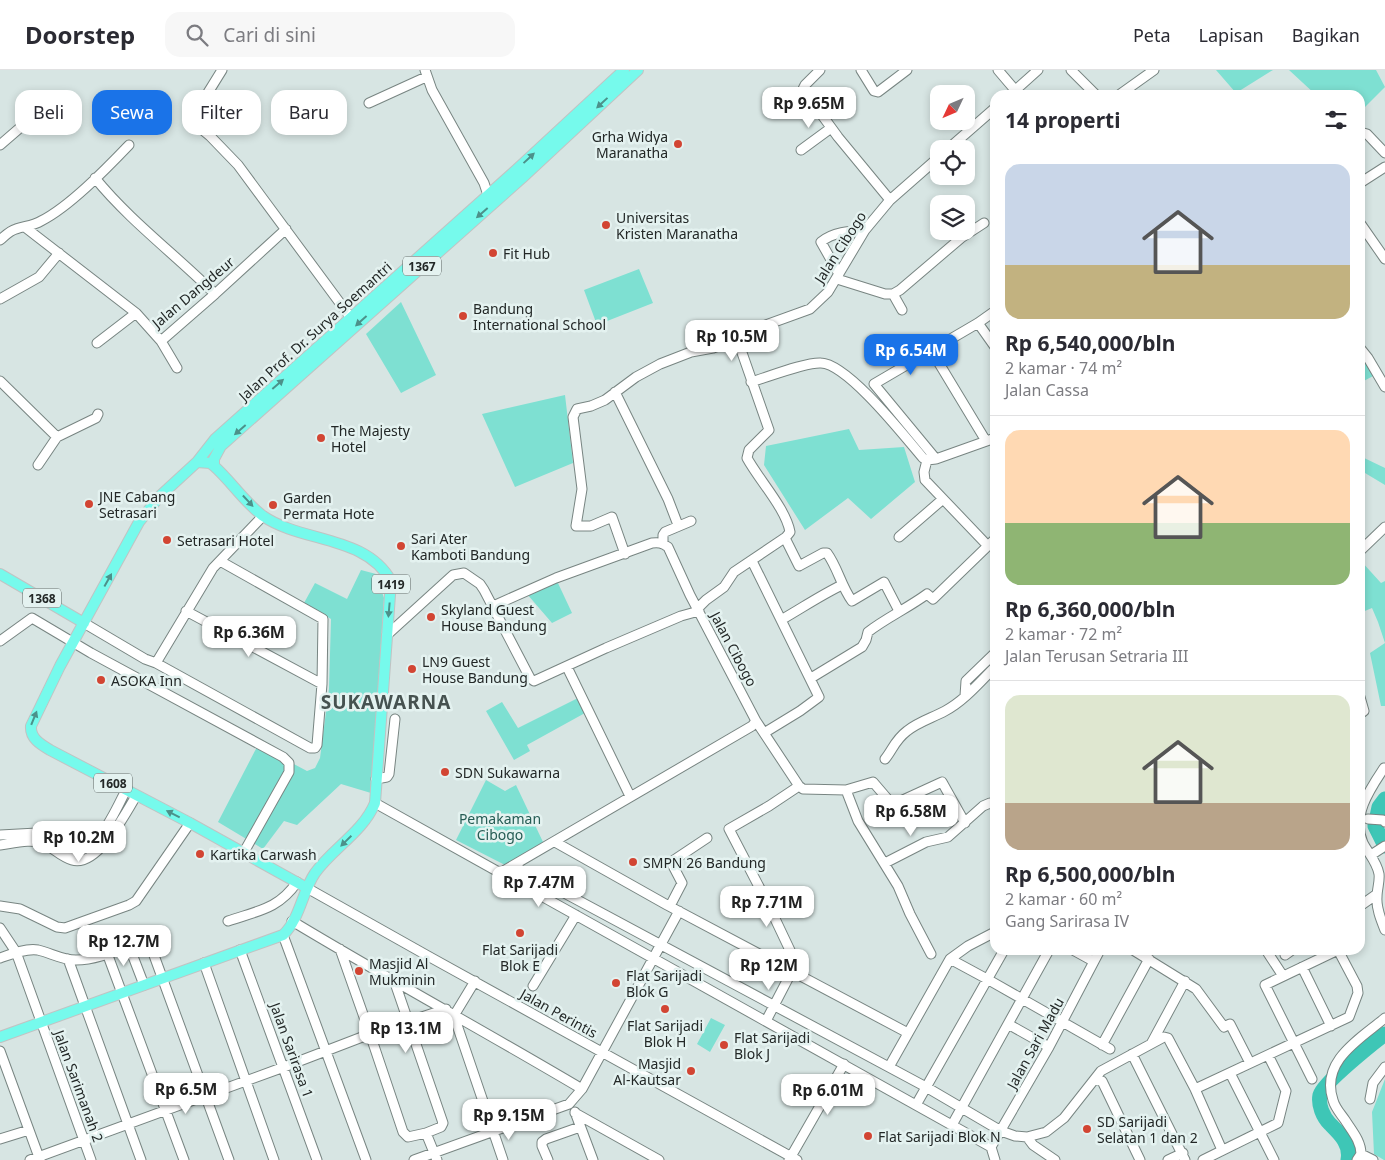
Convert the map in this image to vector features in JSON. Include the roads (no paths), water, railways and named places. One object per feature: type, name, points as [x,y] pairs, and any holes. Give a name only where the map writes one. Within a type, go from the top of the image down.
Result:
[{"type":"main road","name":"Jalan Prof. Dr. Surya Soemantri","points":[[84,623],[139,522],[160,496],[197,462],[215,439],[488,195],[624,70]]},
{"type":"main road","name":"Jalan Prof. Dr. Surya Soemantri","points":[[214,466],[214,459],[222,446],[522,178],[638,70]]},
{"type":"main road","points":[[197,462],[210,463],[214,466]]},
{"type":"main road","name":"1419","points":[[214,466],[263,516],[293,530],[361,552],[386,572],[390,581],[375,803]]},
{"type":"main road","name":"1368","points":[[0,574],[84,623]]},
{"type":"main road","name":"1608","points":[[84,623],[72,642],[37,711],[30,731],[33,737],[41,744],[308,888]]},
{"type":"main road","points":[[0,1037],[283,935],[292,921],[314,874],[369,815],[375,803]]},
{"type":"street","points":[[222,70],[196,112],[193,122],[210,136],[238,165],[351,318]]},
{"type":"street","points":[[820,70],[805,85],[804,89],[831,128],[890,200]]},
{"type":"street","points":[[861,70],[874,91],[878,92],[907,70]]},
{"type":"street","points":[[998,70],[1011,90]]},
{"type":"street","points":[[1072,70],[1091,90]]},
{"type":"street","points":[[1126,90],[1154,70]]},
{"type":"street","points":[[1016,90],[1034,71]]},
{"type":"street","points":[[369,103],[426,74],[432,90],[484,183],[488,195]]},
{"type":"street","points":[[958,140],[990,112]]},
{"type":"street","points":[[801,150],[831,128]]},
{"type":"street","points":[[0,145],[15,132]]},
{"type":"street","points":[[1365,133],[1385,153]]},
{"type":"street","points":[[0,240],[10,231],[26,228],[42,221],[66,204],[129,146]]},
{"type":"street","name":"Jalan Cibogo","points":[[625,554],[612,517],[591,526],[576,526],[582,489],[573,417],[577,409],[592,406],[605,400],[636,377],[660,364],[684,354],[710,349],[739,338],[752,330],[810,309],[828,292],[865,230],[890,200],[930,165]]},
{"type":"street","points":[[1365,180],[1385,167]]},
{"type":"street","points":[[95,178],[116,202],[215,294]]},
{"type":"street","points":[[865,230],[848,231],[821,242],[838,277],[885,294],[893,294],[961,238],[984,223]]},
{"type":"street","name":"Jalan Dangdeur","points":[[26,228],[136,312],[161,341],[286,229]]},
{"type":"street","points":[[1365,230],[1385,259]]},
{"type":"street","points":[[0,299],[39,277],[59,253]]},
{"type":"street","points":[[893,294],[902,310]]},
{"type":"street","points":[[97,343],[136,312]]},
{"type":"street","points":[[931,459],[874,384],[990,315]]},
{"type":"street","points":[[978,323],[990,340]]},
{"type":"street","points":[[739,338],[740,347],[769,430],[749,450],[747,458],[754,472],[786,518],[790,532],[785,538],[799,566],[824,552],[827,553],[852,601],[884,582],[899,610]]},
{"type":"street","points":[[161,341],[176,368]]},
{"type":"street","points":[[931,350],[990,438]]},
{"type":"street","points":[[1365,354],[1385,387]]},
{"type":"street","points":[[752,382],[814,363],[826,363],[867,393],[906,439],[931,459]]},
{"type":"street","points":[[0,381],[58,437]]},
{"type":"street","points":[[615,392],[668,498],[678,525]]},
{"type":"street","points":[[38,465],[58,437],[96,418],[98,414]]},
{"type":"street","points":[[990,440],[931,459],[924,472],[925,480],[943,499],[990,541]]},
{"type":"street","points":[[899,537],[943,499]]},
{"type":"street","points":[[156,663],[213,568],[263,516]]},
{"type":"street","points":[[663,544],[663,535],[666,532],[678,525],[691,522]]},
{"type":"street","points":[[1365,546],[1385,527]]},
{"type":"street","name":"Jalan Cibogo","points":[[785,538],[734,572],[724,587],[706,600],[698,609],[756,721],[799,786]]},
{"type":"street","points":[[387,635],[453,575],[459,573],[468,574],[480,584],[530,678],[533,681],[537,681],[698,609],[668,547],[658,542],[556,578],[493,606]]},
{"type":"street","points":[[810,678],[862,647],[868,632],[899,610],[927,594],[933,599],[990,545]]},
{"type":"street","points":[[84,623],[122,644],[130,646],[156,663],[310,748],[315,748],[317,744],[322,684],[323,619],[220,561]]},
{"type":"street","points":[[752,561],[818,694],[818,698],[764,733]]},
{"type":"street","points":[[781,620],[842,585]]},
{"type":"street","points":[[186,611],[322,684]]},
{"type":"street","points":[[0,642],[32,618],[72,642],[283,757],[289,763],[289,772],[244,852]]},
{"type":"street","points":[[965,696],[966,681],[990,659]]},
{"type":"street","points":[[567,667],[630,796]]},
{"type":"street","points":[[885,759],[892,746],[906,732],[922,721],[946,711],[990,672]]},
{"type":"street","points":[[376,779],[388,777],[389,774],[395,719]]},
{"type":"street","points":[[500,873],[752,726],[756,721]]},
{"type":"street","points":[[1365,794],[1384,768]]},
{"type":"street","points":[[766,1021],[795,973],[796,963],[729,829],[799,786],[803,789],[812,790],[846,790],[873,782],[894,804],[942,782],[965,823]]},
{"type":"street","points":[[1365,802],[1372,786]]},
{"type":"street","points":[[0,835],[37,834],[69,851],[82,850],[93,843],[104,832],[126,790]]},
{"type":"street","points":[[846,790],[858,821],[898,886],[931,954]]},
{"type":"street","points":[[0,845],[36,841],[51,847],[69,859],[81,860],[98,851],[107,841],[136,796]]},
{"type":"street","points":[[375,803],[991,1147],[995,1160]]},
{"type":"street","points":[[885,864],[926,842],[948,837],[983,806],[990,803]]},
{"type":"street","points":[[1368,819],[1384,821]]},
{"type":"street","points":[[0,906],[20,909],[58,927],[65,928],[129,905],[136,901],[190,823]]},
{"type":"street","points":[[670,906],[682,883],[672,862],[707,838]]},
{"type":"street","points":[[555,842],[679,911],[908,1033]]},
{"type":"street","points":[[1372,854],[1385,846]]},
{"type":"street","points":[[1365,847],[1372,854],[1379,875],[1377,894],[1379,914],[1385,930]]},
{"type":"street","points":[[514,866],[926,1087],[1001,1131],[1015,1136],[1027,1137],[1046,1132],[1064,1118],[1101,1071],[1150,1044],[1168,1038],[1195,1089],[1222,1150]]},
{"type":"street","points":[[228,921],[276,904],[290,893],[297,882]]},
{"type":"street","name":"Jalan Perintis","points":[[308,888],[792,1159]]},
{"type":"street","points":[[1365,902],[1377,894]]},
{"type":"street","points":[[769,906],[783,898]]},
{"type":"street","points":[[414,1160],[436,1156],[492,1131],[569,1104],[582,1088],[679,911]]},
{"type":"street","points":[[533,986],[576,915]]},
{"type":"street","points":[[292,921],[582,1088]]},
{"type":"street","name":"Jalan Sarimanah 2","points":[[0,928],[16,952],[91,1160]]},
{"type":"street","points":[[283,935],[366,1160]]},
{"type":"street","points":[[889,1067],[950,959],[968,946],[990,935]]},
{"type":"street","points":[[0,958],[16,952],[38,950],[68,959],[86,959],[148,940],[229,1160]]},
{"type":"street","points":[[125,947],[144,985]]},
{"type":"street","name":"Jalan Sarirasa 1","points":[[240,950],[317,1160]]},
{"type":"street","points":[[340,950],[403,1132],[408,1137],[412,1137],[441,1127],[443,1122],[395,982]]},
{"type":"street","points":[[107,953],[184,1160]]},
{"type":"street","points":[[916,1105],[1001,955]]},
{"type":"street","points":[[952,1125],[1046,955]]},
{"type":"street","points":[[1082,955],[1093,961]]},
{"type":"street","name":"Jalan Sari Madu","points":[[991,1147],[1049,1047],[1097,955]]},
{"type":"street","points":[[1142,955],[1184,981],[1199,993],[1224,1027],[1230,1024],[1250,1063]]},
{"type":"street","points":[[1269,955],[1283,976]]},
{"type":"street","points":[[1312,1079],[1265,985],[1327,955]]},
{"type":"street","points":[[1195,1089],[1349,1017],[1358,995],[1357,986],[1341,955]]},
{"type":"street","points":[[68,959],[141,1160]]},
{"type":"street","points":[[950,959],[1106,1047],[1149,959]]},
{"type":"street","points":[[204,963],[274,1160]]},
{"type":"street","points":[[1302,967],[1330,1026]]},
{"type":"street","points":[[475,981],[456,1014],[456,1022],[492,1131],[504,1160]]},
{"type":"street","points":[[1150,1044],[1184,981]]},
{"type":"street","points":[[0,1051],[29,1130],[36,1159],[325,1050],[446,1009]]},
{"type":"street","points":[[1373,1160],[1359,1157],[1360,1143],[1335,1106],[1331,1089],[1332,1074],[1339,1058],[1385,1018]]},
{"type":"street","points":[[1008,1024],[1049,1047]]},
{"type":"street","points":[[1132,1054],[1184,1157],[1168,1160]]},
{"type":"street","points":[[1203,1160],[1278,1123],[1286,1091],[1268,1055]]},
{"type":"street","points":[[792,1159],[844,1064]]},
{"type":"street","points":[[1370,1099],[1373,1082],[1385,1067]]},
{"type":"street","points":[[1230,1073],[1274,1160]]},
{"type":"street","points":[[1095,1079],[1102,1081],[1140,1160]]},
{"type":"street","points":[[569,1104],[575,1113],[593,1160]]},
{"type":"street","points":[[575,1113],[659,1160]]},
{"type":"street","points":[[548,1160],[542,1142],[580,1127]]},
{"type":"street","points":[[0,1140],[29,1130]]},
{"type":"street","points":[[426,1133],[436,1156]]},
{"type":"street","points":[[1027,1137],[1032,1145],[1055,1160]]},
{"type":"waterway","points":[[1385,799],[1379,807],[1375,826],[1385,846]]},
{"type":"waterway","points":[[1348,1160],[1348,1149],[1344,1140],[1323,1114],[1320,1107],[1320,1095],[1323,1089],[1339,1073],[1385,1034]]},
{"type":"place","name":"Grha Widya Maranatha","points":[[678,144]]},
{"type":"place","name":"Universitas Kristen Maranatha","points":[[606,225]]},
{"type":"place","name":"Fit Hub","points":[[493,253]]},
{"type":"place","name":"Bandung International School","points":[[463,316]]},
{"type":"place","name":"The Majesty Hotel","points":[[321,438]]},
{"type":"place","name":"JNE Cabang Setrasari","points":[[89,504]]},
{"type":"place","name":"Garden Permata Hote","points":[[273,505]]},
{"type":"place","name":"Setrasari Hotel","points":[[167,540]]},
{"type":"place","name":"Sari Ater Kamboti Bandung","points":[[401,546]]},
{"type":"place","name":"Skyland Guest House Bandung","points":[[431,617]]},
{"type":"place","name":"LN9 Guest House Bandung","points":[[412,669]]},
{"type":"place","name":"ASOKA Inn","points":[[101,680]]},
{"type":"place","name":"SDN Sukawarna","points":[[445,772]]},
{"type":"place","name":"Kartika Carwash","points":[[200,854]]},
{"type":"place","name":"SMPN 26 Bandung","points":[[633,862]]},
{"type":"place","name":"Flat Sarijadi Blok E","points":[[520,933]]},
{"type":"place","name":"Masjid Al Mukminin","points":[[359,971]]},
{"type":"place","name":"Flat Sarijadi Blok G","points":[[616,983]]},
{"type":"place","name":"Flat Sarijadi Blok H","points":[[665,1009]]},
{"type":"place","name":"Flat Sarijadi Blok J","points":[[724,1045]]},
{"type":"place","name":"Masjid Al-Kautsar","points":[[691,1071]]},
{"type":"place","name":"SD Sarijadi Selatan 1 dan 2","points":[[1087,1129]]},
{"type":"place","name":"Flat Sarijadi Blok N","points":[[868,1136]]},
{"type":"district","name":"SUKAWARNA","points":[[386,702]]},
{"type":"park label","name":"Pemakaman Cibogo","points":[[500,826]]}]
